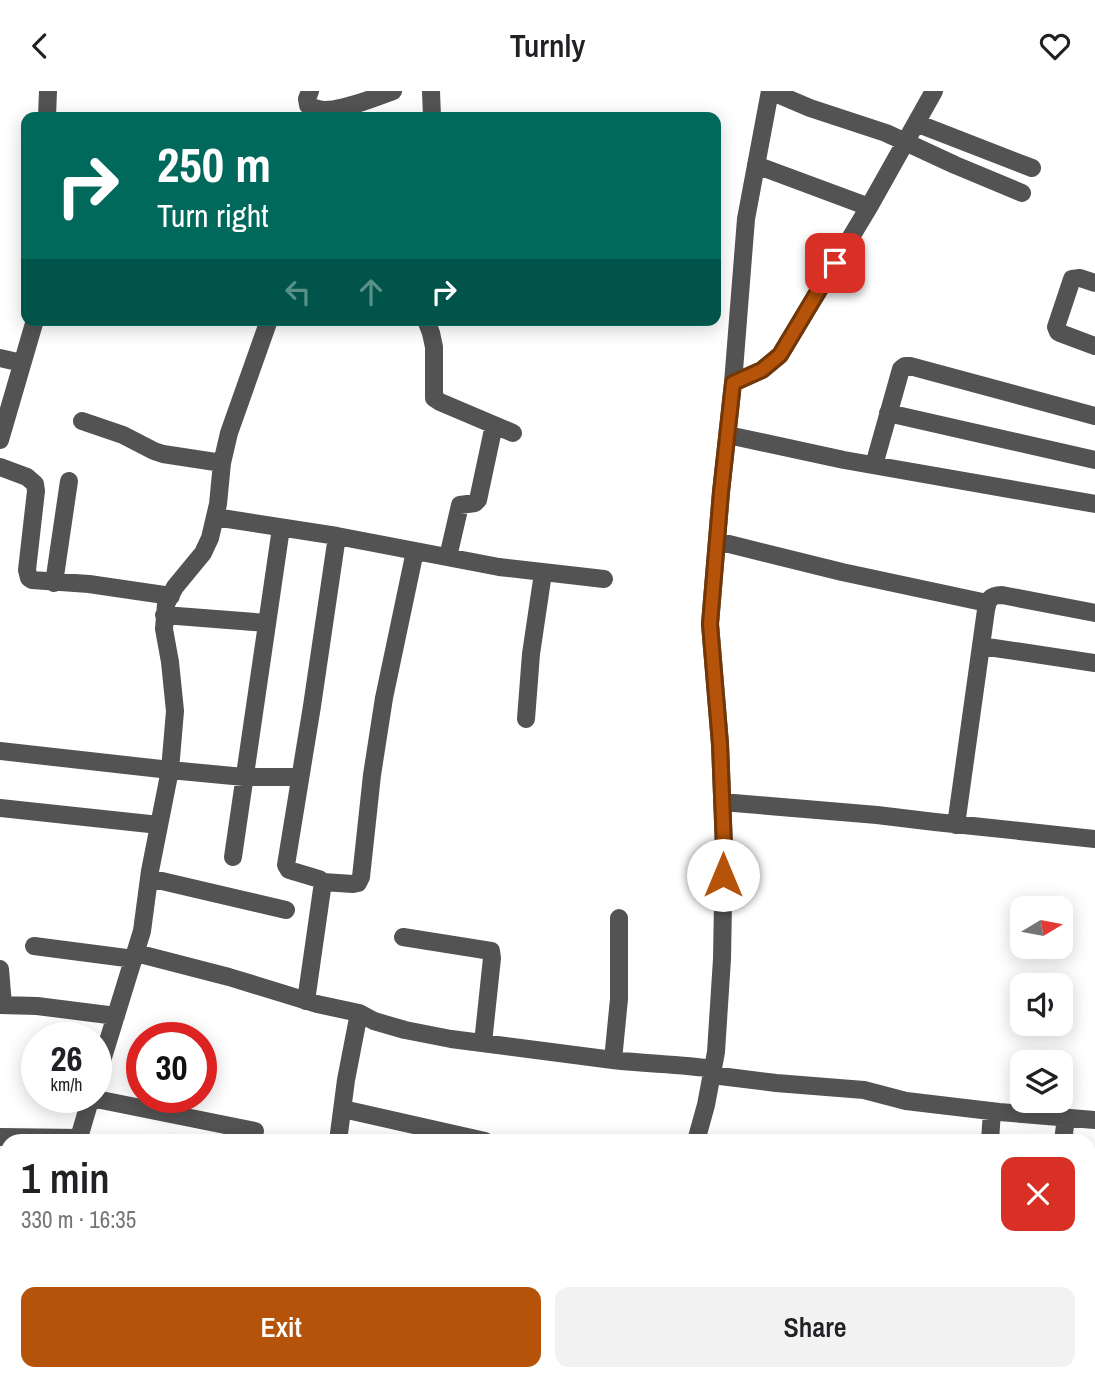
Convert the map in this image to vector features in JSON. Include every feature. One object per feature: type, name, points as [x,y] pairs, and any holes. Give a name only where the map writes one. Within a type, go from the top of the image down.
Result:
[{"type":"street","points":[[47,112],[48,91]]},
{"type":"street","points":[[310,91],[308,105],[321,112]]},
{"type":"street","points":[[326,112],[393,91]]},
{"type":"street","points":[[431,91],[432,112]]},
{"type":"street","points":[[698,1134],[716,1052],[722,959],[724,847],[720,744],[710,624],[747,219],[770,91],[810,108],[867,125],[1022,193]]},
{"type":"street","points":[[733,383],[762,370],[780,355],[869,208],[934,91]]},
{"type":"street","points":[[916,123],[1032,168]]},
{"type":"street","points":[[757,165],[869,208]]},
{"type":"street","points":[[1095,283],[1080,278],[1072,279],[1056,327],[1060,333],[1095,346]]},
{"type":"street","points":[[0,440],[33,326]]},
{"type":"street","points":[[112,1029],[142,931],[149,878],[170,770],[175,711],[164,629],[166,604],[175,587],[194,567],[210,538],[229,433],[267,326]]},
{"type":"street","points":[[428,326],[434,347],[434,398],[440,403],[513,433]]},
{"type":"street","points":[[0,358],[22,363]]},
{"type":"street","points":[[874,465],[902,367],[907,366],[1095,417]]},
{"type":"street","points":[[888,413],[1095,460]]},
{"type":"street","points":[[82,421],[123,435],[163,454],[222,463]]},
{"type":"street","points":[[448,557],[460,506],[476,503],[478,500],[494,425]]},
{"type":"street","points":[[728,435],[874,465],[1095,504]]},
{"type":"street","points":[[0,467],[27,477],[35,484],[27,574],[32,580],[171,596]]},
{"type":"street","points":[[54,583],[69,481]]},
{"type":"street","points":[[215,517],[337,536],[499,567],[604,579]]},
{"type":"street","points":[[233,857],[281,528]]},
{"type":"street","points":[[337,536],[286,867],[323,882],[353,884],[358,883],[361,877],[384,698],[415,551]]},
{"type":"street","points":[[717,541],[842,572],[987,603]]},
{"type":"street","points":[[526,719],[531,653],[543,573]]},
{"type":"street","points":[[956,825],[987,603],[992,596],[1002,595],[1095,613]]},
{"type":"street","points":[[164,615],[267,622]]},
{"type":"street","points":[[981,646],[1095,663]]},
{"type":"street","points":[[0,751],[244,777],[300,777]]},
{"type":"street","points":[[722,802],[877,815],[1095,839]]},
{"type":"street","points":[[0,808],[159,825]]},
{"type":"street","points":[[149,878],[286,910]]},
{"type":"street","points":[[306,1001],[323,882]]},
{"type":"street","points":[[613,1060],[619,999],[619,918]]},
{"type":"street","points":[[403,937],[491,950],[483,1043]]},
{"type":"street","points":[[34,946],[135,956],[229,977],[306,1001],[359,1013],[374,1021],[405,1030],[451,1039],[638,1063],[692,1066],[776,1083],[864,1090],[906,1101],[1095,1121]]},
{"type":"street","points":[[0,969],[1,1005],[37,1006],[116,1016]]},
{"type":"street","points":[[339,1134],[359,1013]]},
{"type":"street","points":[[112,1102],[255,1131]]},
{"type":"street","points":[[343,1109],[454,1134]]},
{"type":"street","points":[[990,1134],[992,1111]]},
{"type":"street","points":[[80,1134],[86,1113]]},
{"type":"street","points":[[1064,1134],[1066,1118]]},
{"type":"route","points":[[723,875],[720,744],[710,624],[733,383],[762,370],[780,355],[835,263]]}]
